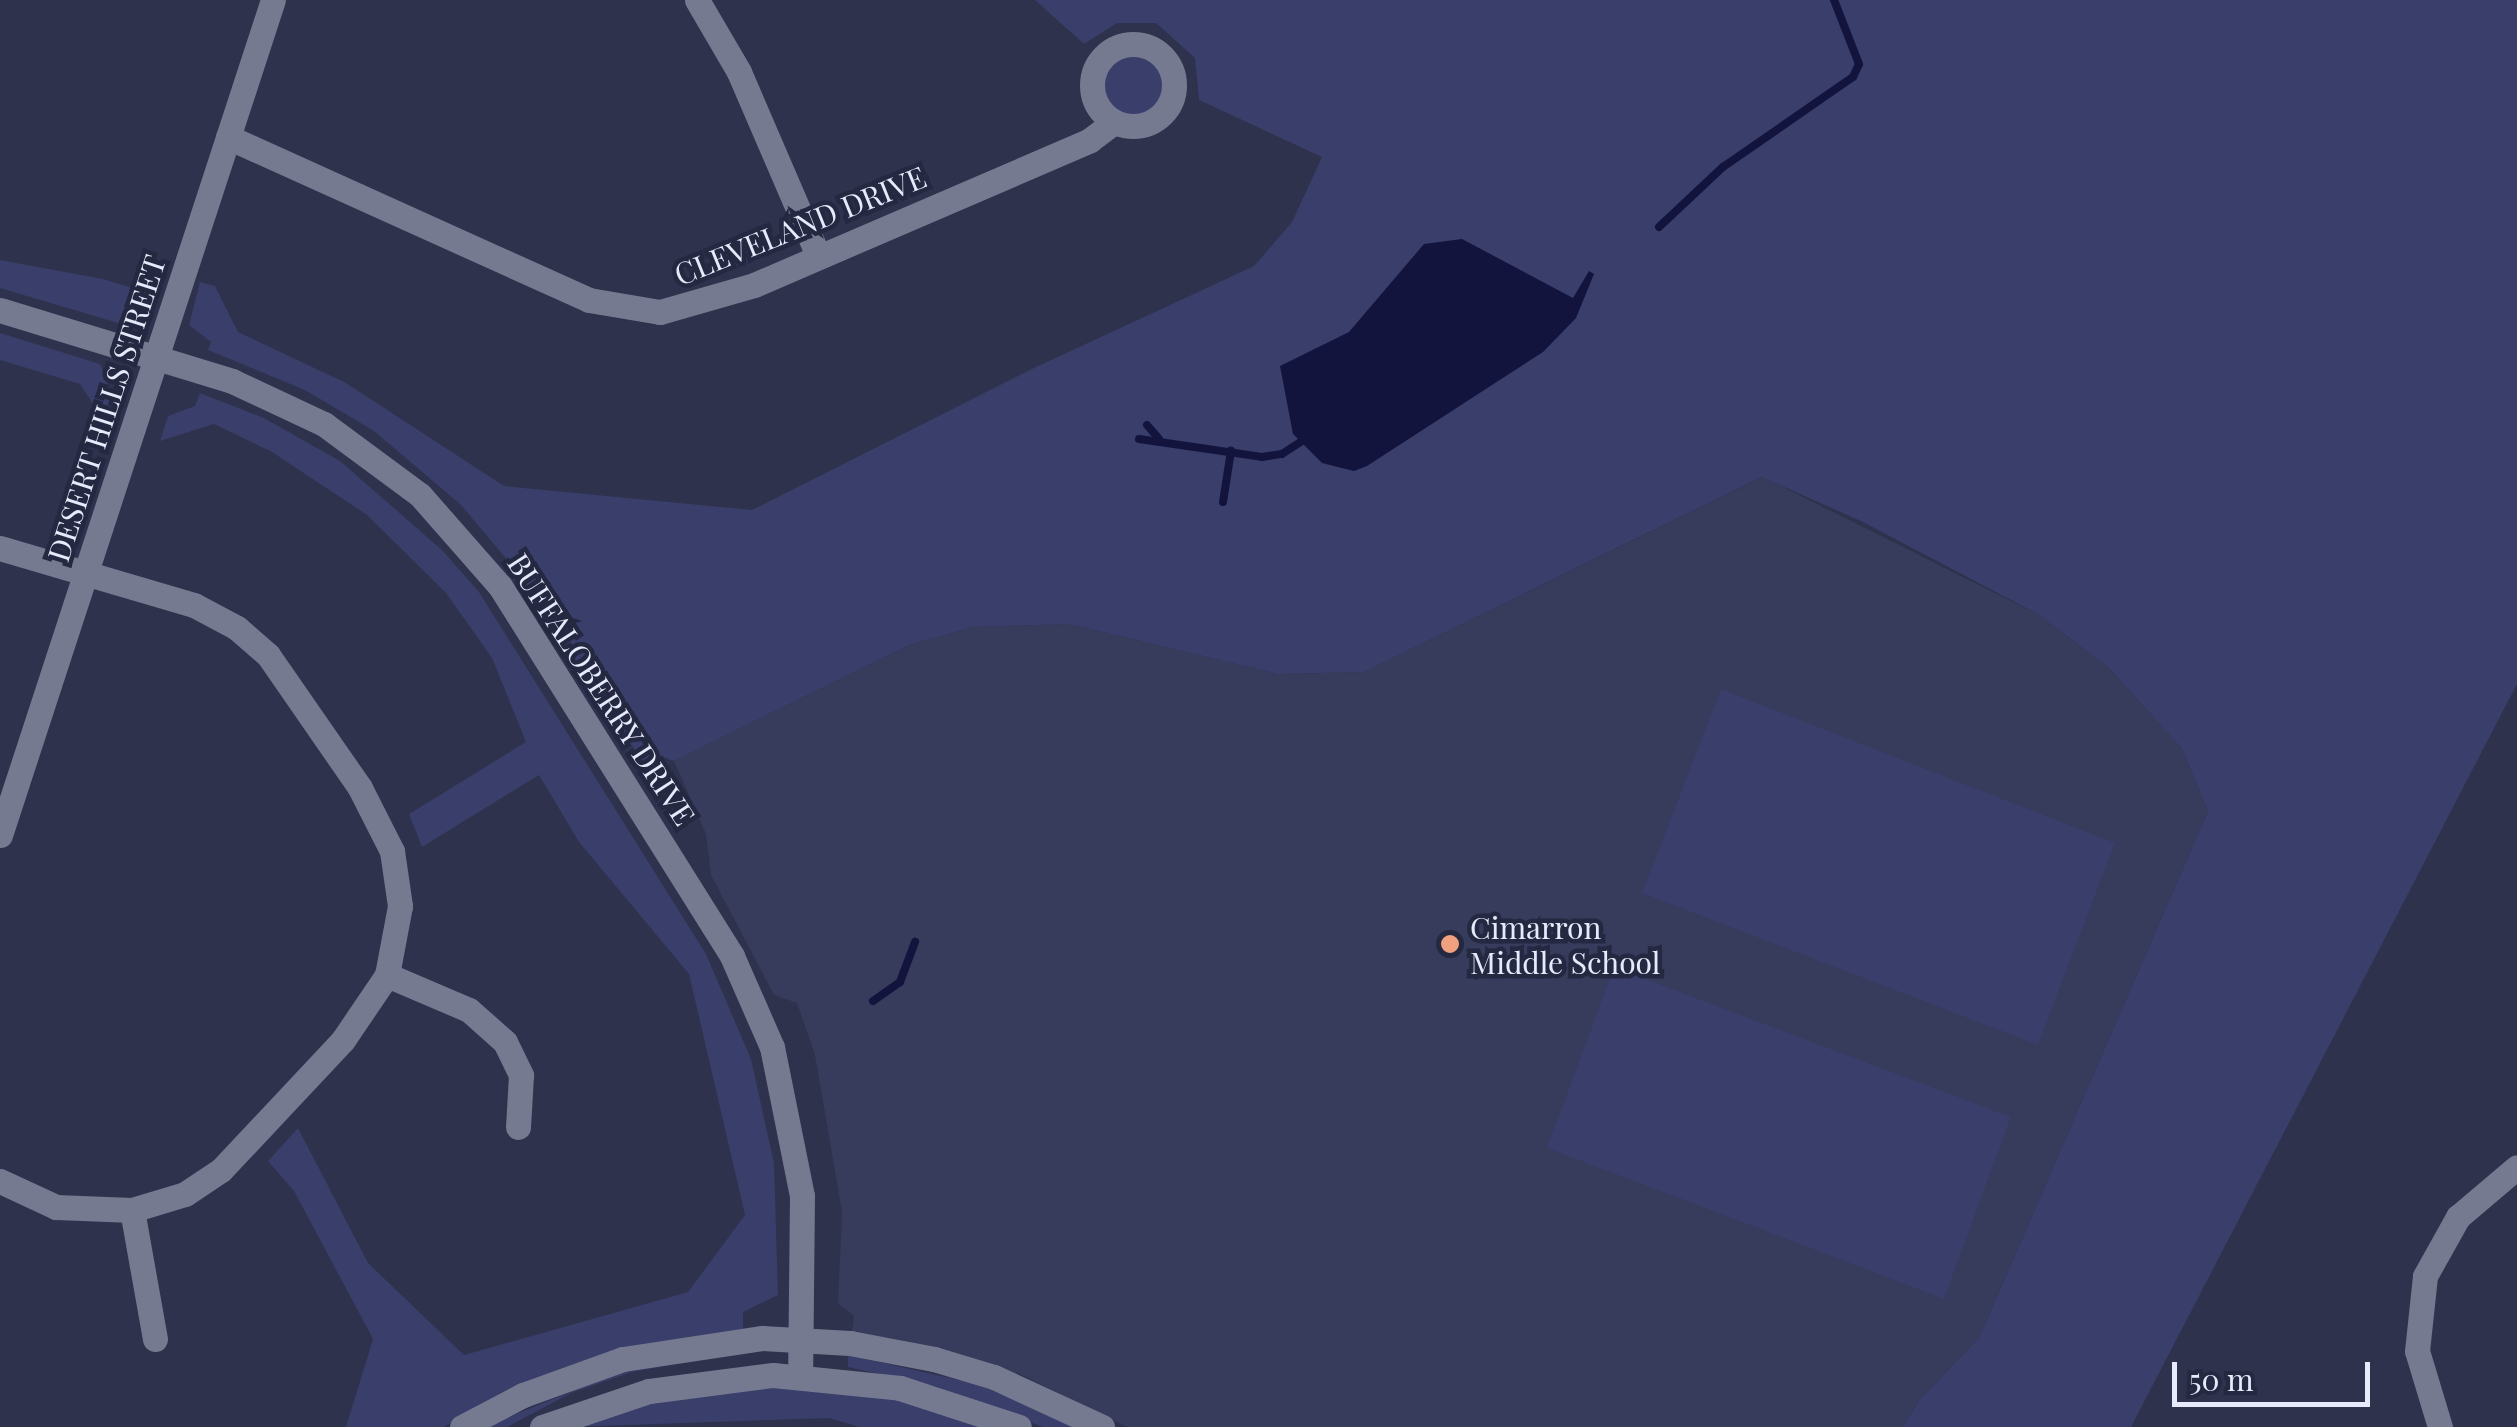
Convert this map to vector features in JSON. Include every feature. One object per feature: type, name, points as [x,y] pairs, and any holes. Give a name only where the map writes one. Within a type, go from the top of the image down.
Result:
[{"type":"street","name":"DESERT HILLS STREET","points":[[0,834],[273,0]]},
{"type":"street","points":[[698,0],[740,72],[818,255]]},
{"type":"street","name":"CLEVELAND DRIVE","points":[[228,137],[571,292],[630,311],[713,302],[1090,140],[1114,122]]},
{"type":"street","name":"BUFFALOBERRY DRIVE","points":[[0,310],[157,357],[272,398],[386,466],[472,550],[540,646],[732,956],[772,1047],[802,1196],[800,1376]]},
{"type":"street","points":[[0,548],[208,611],[268,655],[360,788],[392,851],[400,906],[387,975],[358,1023],[236,1156],[185,1194],[132,1210],[56,1207],[0,1182]]},
{"type":"street","points":[[387,975],[469,1010],[505,1042],[520,1076],[518,1127]]},
{"type":"street","points":[[2430,1424],[2415,1336],[2425,1276],[2458,1217],[2517,1166]]},
{"type":"street","points":[[132,1210],[155,1340]]},
{"type":"street","points":[[462,1427],[534,1390],[623,1358],[729,1340],[801,1339],[953,1364],[1102,1427]]},
{"type":"street","points":[[542,1427],[682,1384],[800,1376],[900,1388],[1019,1427]]},
{"type":"shaded area","points":[[1035,0],[2517,0],[2517,684],[2131,1427],[1903,1427],[1919,1400],[1979,1338],[2208,811],[2182,749],[2109,668],[2041,616],[1863,522],[1762,477],[1364,672],[1278,674],[1069,624],[973,627],[909,645],[674,761],[655,754],[642,761],[519,574],[461,505],[374,431],[305,390],[208,350],[211,342],[189,325],[200,282],[215,286],[238,332],[346,383],[504,486],[752,510],[1034,368],[1254,266],[1292,222],[1322,157],[1199,100],[1195,58],[1156,23],[1117,23],[1084,44]]},
{"type":"shaded area","points":[[1133,55],[1154,64],[1163,85],[1154,106],[1133,115],[1112,106],[1103,85],[1112,64]]},
{"type":"shaded area","points":[[1462,239],[1573,298],[1589,271],[1594,274],[1576,318],[1543,352],[1367,466],[1354,471],[1322,463],[1293,434],[1280,366],[1349,332],[1424,244]]},
{"type":"shaded area","points":[[0,260],[103,279],[158,296],[150,314],[118,323],[0,288]]},
{"type":"shaded area","points":[[0,333],[100,364],[114,400],[106,424],[80,384],[0,360]]},
{"type":"shaded area","points":[[200,393],[264,418],[340,461],[442,550],[479,592],[706,954],[751,1059],[774,1163],[778,1295],[743,1312],[743,1331],[644,1344],[486,1402],[444,1427],[346,1427],[373,1339],[294,1191],[268,1161],[298,1128],[368,1263],[464,1355],[688,1292],[745,1215],[689,974],[579,842],[539,775],[422,847],[409,814],[526,742],[492,658],[446,593],[367,515],[272,452],[214,424],[160,441],[168,416],[195,406]]},
{"type":"shaded area","name":"Cimarron Middle School","points":[[1763,477],[2041,616],[2109,668],[2182,749],[2208,811],[1979,1338],[1919,1400],[1903,1427],[1127,1427],[1018,1373],[907,1341],[852,1332],[854,1316],[838,1304],[842,1212],[815,1055],[797,1003],[774,995],[711,875],[706,834],[674,761],[909,645],[973,627],[1069,624],[1278,674],[1364,672]]},
{"type":"shaded area","points":[[1721,689],[2115,843],[2038,1045],[1642,893]]},
{"type":"shaded area","points":[[1614,967],[2011,1117],[1944,1299],[1547,1148]]},
{"type":"shaded area","points":[[741,1352],[632,1372],[571,1393],[507,1427],[484,1427],[638,1365]]},
{"type":"shaded area","points":[[848,1355],[981,1385],[1078,1427],[1043,1427],[935,1386],[848,1367]]},
{"type":"shaded area","points":[[783,1386],[910,1401],[992,1427],[859,1427],[829,1418],[569,1427],[645,1403]]},
{"type":"waterway","points":[[1659,227],[1723,167],[1853,77],[1859,64],[1834,0]]},
{"type":"waterway","points":[[1147,425],[1159,439]]},
{"type":"waterway","points":[[1139,439],[1262,457],[1282,454],[1308,437]]},
{"type":"waterway","points":[[1223,502],[1231,451]]},
{"type":"waterway","points":[[873,1001],[900,982],[915,942]]},
{"type":"place","name":"Cimarron Middle School","points":[[1450,944]]}]
